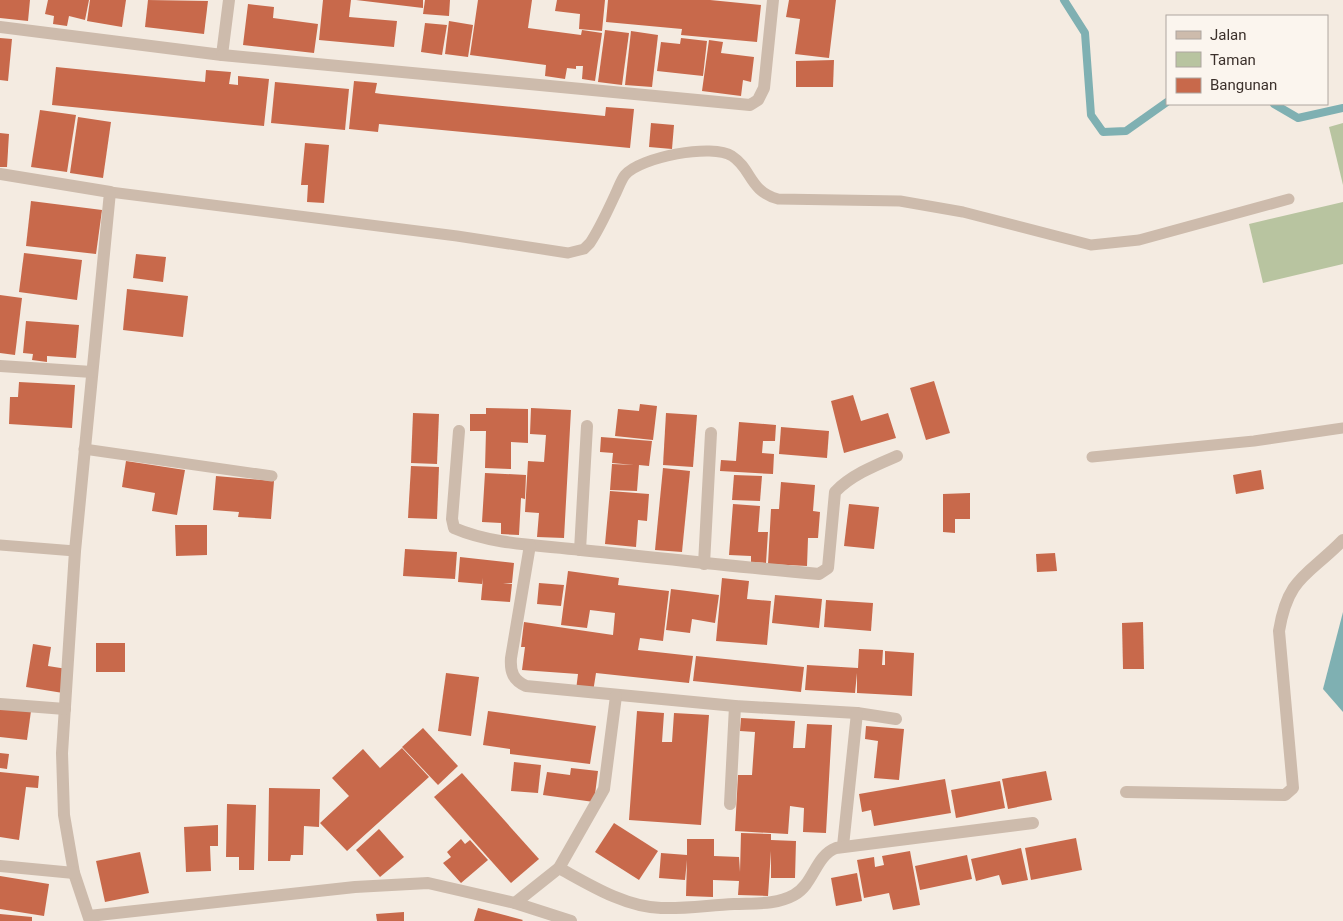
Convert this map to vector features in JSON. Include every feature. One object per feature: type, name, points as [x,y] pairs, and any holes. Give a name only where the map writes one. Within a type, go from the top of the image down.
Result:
[{"type":"street","points":[[222,55],[229,0]]},
{"type":"street","points":[[0,27],[222,55],[750,105],[758,100],[764,88],[773,0]]},
{"type":"street","points":[[0,174],[110,192],[75,552],[62,753],[64,815],[74,873],[89,919],[394,883],[428,883],[516,903],[572,921]]},
{"type":"street","points":[[0,366],[92,372]]},
{"type":"street","points":[[580,550],[587,426]]},
{"type":"street","points":[[459,431],[452,510],[454,528],[476,535],[530,545],[704,564],[825,572],[828,568],[835,492],[842,484],[875,465],[897,456]]},
{"type":"street","points":[[704,564],[711,433]]},
{"type":"street","points":[[1126,792],[1285,795],[1290,792],[1293,788],[1279,631],[1283,610],[1298,579],[1343,540]]},
{"type":"street","points":[[530,545],[511,650],[510,668],[518,682],[526,686],[736,706],[858,713],[896,719]]},
{"type":"street","points":[[516,903],[559,868],[604,789],[616,696]]},
{"type":"street","points":[[0,704],[65,709]]},
{"type":"street","points":[[730,804],[736,706]]},
{"type":"street","points":[[843,846],[858,713]]},
{"type":"street","points":[[559,868],[602,891],[635,903],[661,908],[774,902],[796,894],[804,887],[828,852],[843,846],[1033,823]]},
{"type":"street","points":[[0,866],[74,873]]},
{"type":"lane","points":[[110,192],[457,236],[568,253],[584,249],[590,243],[625,175],[640,164],[680,154],[698,152],[717,151],[732,156],[765,195],[778,199],[900,201],[963,212],[1091,245],[1139,240],[1289,199]]},
{"type":"lane","points":[[1092,457],[1254,441],[1343,428]]},
{"type":"lane","points":[[84,449],[272,476]]},
{"type":"lane","points":[[0,545],[75,552]]},
{"type":"green space","points":[[1343,123],[1343,185],[1329,127]]},
{"type":"green space","points":[[1343,202],[1343,264],[1263,283],[1249,224]]},
{"type":"water","points":[[1343,612],[1343,712],[1323,689]]},
{"type":"building","points":[[0,0],[30,0],[28,21],[0,18]]},
{"type":"building","points":[[48,0],[89,0],[85,20],[69,16],[67,26],[53,24],[54,16],[45,14]]},
{"type":"building","points":[[90,0],[126,0],[122,27],[87,21]]},
{"type":"building","points":[[148,0],[208,1],[204,34],[145,27]]},
{"type":"building","points":[[323,0],[351,0],[349,17],[397,21],[394,47],[319,40]]},
{"type":"building","points":[[356,0],[423,0],[423,8]]},
{"type":"building","points":[[425,0],[450,0],[449,16],[423,14]]},
{"type":"building","points":[[478,0],[532,0],[528,28],[581,35],[582,30],[602,33],[595,81],[582,79],[583,66],[576,66],[576,69],[567,68],[565,79],[545,76],[546,65],[470,55]]},
{"type":"building","points":[[557,0],[605,0],[602,31],[579,29],[580,14],[555,11]]},
{"type":"building","points":[[608,0],[710,0],[761,5],[757,42],[681,35],[682,29],[606,22]]},
{"type":"building","points":[[789,0],[836,0],[829,58],[795,54],[800,19],[786,17]]},
{"type":"building","points":[[248,4],[274,7],[273,18],[318,24],[314,53],[243,45]]},
{"type":"building","points":[[449,21],[473,25],[468,57],[445,54]]},
{"type":"building","points":[[425,23],[447,25],[442,55],[421,52]]},
{"type":"building","points":[[605,30],[629,33],[622,85],[598,82]]},
{"type":"building","points":[[631,31],[658,35],[652,87],[625,85]]},
{"type":"building","points":[[0,38],[12,39],[8,81],[0,80]]},
{"type":"building","points":[[681,38],[707,41],[703,76],[657,71],[661,42],[680,44]]},
{"type":"building","points":[[709,40],[723,42],[721,53],[754,57],[751,82],[743,80],[741,96],[702,91]]},
{"type":"building","points":[[834,60],[833,87],[796,87],[796,61]]},
{"type":"building","points":[[56,67],[205,82],[206,70],[231,72],[229,84],[238,85],[238,76],[269,79],[264,126],[52,105]]},
{"type":"building","points":[[354,81],[377,83],[375,93],[382,94],[605,116],[606,107],[634,109],[630,148],[379,124],[378,132],[349,129]]},
{"type":"building","points":[[275,82],[349,89],[345,130],[271,123]]},
{"type":"building","points":[[40,110],[76,115],[67,172],[31,167]]},
{"type":"building","points":[[78,117],[111,122],[103,178],[70,173]]},
{"type":"building","points":[[651,123],[674,125],[672,149],[649,147]]},
{"type":"building","points":[[0,133],[9,134],[7,167],[0,167]]},
{"type":"building","points":[[305,143],[329,145],[324,203],[307,202],[308,185],[301,185]]},
{"type":"building","points":[[31,201],[102,210],[96,254],[26,246]]},
{"type":"building","points":[[24,253],[82,260],[77,300],[19,292]]},
{"type":"building","points":[[136,254],[166,257],[163,282],[133,278]]},
{"type":"building","points":[[127,289],[188,296],[183,337],[123,330]]},
{"type":"building","points":[[0,295],[22,298],[15,355],[0,353]]},
{"type":"building","points":[[26,321],[79,325],[76,358],[47,356],[47,362],[32,360],[33,354],[23,353]]},
{"type":"building","points":[[934,381],[950,433],[926,440],[910,388]]},
{"type":"building","points":[[19,382],[75,385],[72,428],[9,424],[10,397],[18,397]]},
{"type":"building","points":[[853,395],[861,421],[888,413],[896,438],[844,453],[831,401]]},
{"type":"building","points":[[640,404],[657,406],[653,440],[615,436],[618,409],[639,411]]},
{"type":"building","points":[[486,408],[528,409],[528,443],[511,442],[511,469],[485,468],[486,431],[470,431],[470,414],[486,414]]},
{"type":"building","points":[[531,408],[571,410],[564,538],[537,537],[539,513],[525,512],[528,461],[544,462],[546,435],[530,434]]},
{"type":"building","points":[[413,413],[439,414],[437,464],[411,463]]},
{"type":"building","points":[[666,413],[697,415],[693,467],[663,465]]},
{"type":"building","points":[[739,422],[776,425],[775,441],[763,441],[762,453],[774,454],[773,474],[720,471],[721,460],[736,461]]},
{"type":"building","points":[[781,427],[829,431],[827,458],[779,454]]},
{"type":"building","points":[[601,437],[652,441],[649,466],[639,465],[637,491],[610,490],[612,464],[634,465],[612,463],[613,453],[600,452]]},
{"type":"building","points":[[126,461],[185,470],[177,515],[152,511],[155,493],[122,487]]},
{"type":"building","points":[[411,466],[439,467],[437,519],[408,518]]},
{"type":"building","points":[[663,468],[690,471],[682,552],[655,550]]},
{"type":"building","points":[[1261,470],[1264,489],[1236,494],[1233,475]]},
{"type":"building","points":[[485,473],[526,475],[525,499],[521,498],[519,535],[501,534],[501,523],[482,522]]},
{"type":"building","points":[[734,475],[762,476],[760,501],[732,500]]},
{"type":"building","points":[[216,476],[274,481],[271,519],[238,517],[239,512],[213,510]]},
{"type":"building","points":[[781,482],[815,485],[813,511],[820,512],[818,538],[808,538],[807,566],[768,564],[771,509],[779,509]]},
{"type":"building","points":[[610,491],[649,494],[647,521],[638,520],[636,547],[605,544]]},
{"type":"building","points":[[970,493],[970,519],[955,519],[955,533],[943,532],[943,494]]},
{"type":"building","points":[[733,504],[760,506],[758,532],[768,532],[766,563],[751,562],[751,556],[729,555]]},
{"type":"building","points":[[849,504],[879,507],[874,549],[844,546]]},
{"type":"building","points":[[175,525],[207,525],[207,555],[176,556]]},
{"type":"building","points":[[405,549],[457,552],[455,579],[403,576]]},
{"type":"building","points":[[1055,553],[1057,571],[1037,572],[1036,554]]},
{"type":"building","points":[[460,557],[514,563],[512,583],[503,583],[512,584],[510,602],[481,600],[483,578],[482,584],[458,582]]},
{"type":"building","points":[[568,571],[619,578],[618,585],[669,591],[663,641],[640,638],[638,650],[693,656],[689,683],[596,673],[593,692],[576,690],[578,674],[522,670],[525,647],[521,647],[524,622],[613,635],[615,613],[590,610],[587,628],[561,625]]},
{"type":"building","points":[[722,578],[749,581],[747,599],[771,601],[767,645],[716,641]]},
{"type":"building","points":[[539,583],[564,585],[561,606],[537,604]]},
{"type":"building","points":[[671,589],[719,595],[715,623],[692,619],[690,633],[666,630]]},
{"type":"building","points":[[775,595],[822,599],[819,628],[772,623]]},
{"type":"building","points":[[826,600],[873,603],[871,631],[824,627]]},
{"type":"building","points":[[1143,622],[1144,669],[1123,669],[1122,623]]},
{"type":"building","points":[[96,643],[125,643],[125,672],[96,672]]},
{"type":"building","points":[[33,644],[51,647],[48,666],[67,669],[63,693],[26,687]]},
{"type":"building","points":[[859,649],[883,650],[882,665],[885,665],[885,651],[914,653],[912,696],[857,693],[857,673],[855,693],[805,690],[807,665],[858,668]]},
{"type":"building","points":[[696,656],[804,667],[801,692],[693,681]]},
{"type":"building","points":[[446,673],[479,677],[471,736],[438,731]]},
{"type":"building","points":[[0,708],[31,711],[27,740],[0,737]]},
{"type":"building","points":[[488,711],[596,726],[590,764],[510,754],[510,749],[483,745]]},
{"type":"building","points":[[637,711],[664,713],[662,742],[672,742],[674,713],[709,715],[701,825],[629,820]]},
{"type":"building","points":[[741,718],[795,721],[793,748],[805,748],[807,724],[832,725],[826,833],[803,832],[804,808],[790,806],[788,834],[735,831],[738,775],[752,775],[755,732],[740,731]]},
{"type":"building","points":[[866,726],[904,729],[899,780],[874,778],[878,741],[865,739]]},
{"type":"building","points":[[423,728],[458,766],[438,785],[402,747]]},
{"type":"building","points":[[402,748],[429,777],[347,851],[320,823],[349,796],[332,778],[363,749],[380,768]]},
{"type":"building","points":[[0,753],[9,754],[7,769],[0,768]]},
{"type":"building","points":[[514,762],[541,765],[538,793],[511,791]]},
{"type":"building","points":[[571,768],[598,771],[594,802],[543,795],[547,772],[570,775]]},
{"type":"building","points":[[1046,771],[1052,800],[1008,809],[1002,779]]},
{"type":"building","points":[[0,772],[39,776],[38,788],[26,787],[19,840],[0,837]]},
{"type":"building","points":[[462,773],[539,859],[511,883],[434,797]]},
{"type":"building","points":[[945,779],[951,813],[874,826],[871,810],[862,812],[859,794]]},
{"type":"building","points":[[1000,781],[1005,808],[956,818],[951,790]]},
{"type":"building","points":[[269,788],[320,789],[319,827],[304,826],[303,855],[291,855],[290,861],[268,861]]},
{"type":"building","points":[[227,804],[256,805],[254,870],[239,870],[239,857],[226,857]]},
{"type":"building","points":[[614,823],[658,851],[639,880],[595,852]]},
{"type":"building","points":[[218,825],[218,846],[210,846],[211,871],[186,872],[184,827]]},
{"type":"building","points":[[379,829],[404,857],[380,877],[356,850]]},
{"type":"building","points":[[741,833],[771,834],[771,840],[796,841],[795,878],[771,878],[771,851],[768,896],[738,895],[739,881],[713,880],[713,897],[686,896],[687,860],[685,880],[659,878],[661,853],[687,855],[687,839],[714,839],[714,856],[739,857],[740,872]]},
{"type":"building","points":[[1076,838],[1082,870],[1031,880],[1025,848]]},
{"type":"building","points":[[461,839],[465,844],[470,840],[488,860],[461,883],[443,863],[451,857],[447,852]]},
{"type":"building","points":[[1021,848],[1028,880],[1002,885],[999,875],[976,881],[971,859]]},
{"type":"building","points":[[910,851],[920,905],[893,910],[889,893],[864,898],[857,860],[874,857],[875,867],[884,865],[882,856]]},
{"type":"building","points":[[140,852],[149,893],[105,902],[96,861]]},
{"type":"building","points":[[967,855],[972,879],[920,890],[915,866]]},
{"type":"building","points":[[857,873],[862,901],[836,906],[831,878]]},
{"type":"building","points":[[0,876],[49,884],[44,916],[0,909]]},
{"type":"building","points":[[478,908],[523,920],[474,921]]},
{"type":"building","points":[[404,912],[404,921],[377,921],[376,914]]},
{"type":"building","points":[[0,914],[32,917],[32,921],[0,921]]},
{"type":"waterway","points":[[1064,0],[1085,33],[1091,115],[1103,132],[1126,131],[1166,103]]},
{"type":"waterway","points":[[1276,105],[1298,118],[1343,108]]}]
